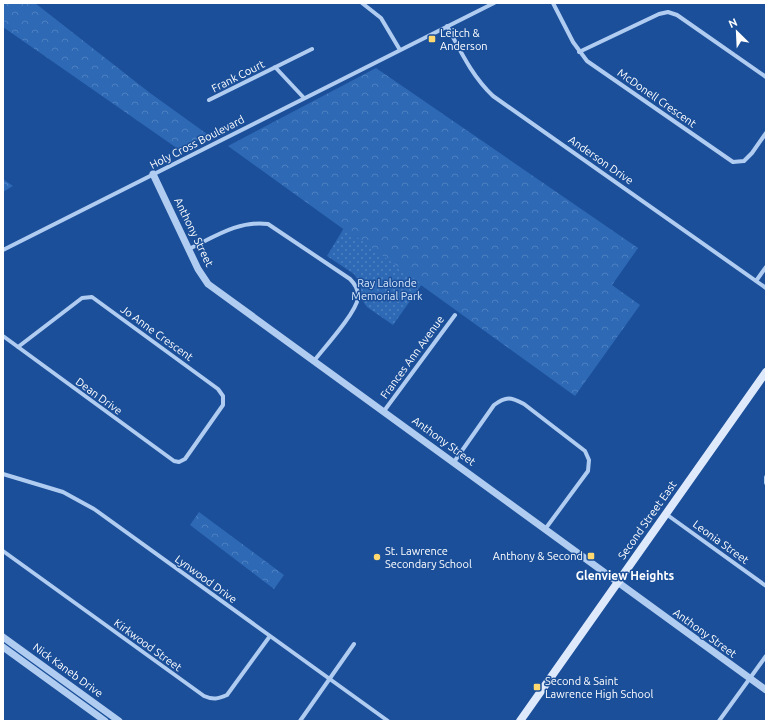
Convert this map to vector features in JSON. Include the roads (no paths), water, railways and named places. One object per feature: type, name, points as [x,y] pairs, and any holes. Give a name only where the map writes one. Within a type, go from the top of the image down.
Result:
[{"type":"main road","name":"Second Street East","points":[[520,721],[766,372]]},
{"type":"street","points":[[362,3],[381,18],[400,50]]},
{"type":"street","name":"Holy Cross Boulevard","points":[[3,250],[494,3]]},
{"type":"street","name":"McDonell Crescent","points":[[553,3],[579,52],[588,61],[733,162],[744,161],[752,153],[766,133]]},
{"type":"street","points":[[579,52],[659,14],[668,12],[677,15],[766,77]]},
{"type":"street","name":"Anderson Drive","points":[[447,26],[470,70],[480,84],[493,96],[766,288]]},
{"type":"street","name":"Frank Court","points":[[209,100],[312,49]]},
{"type":"street","points":[[275,67],[304,98]]},
{"type":"street","name":"Anthony Street","points":[[153,174],[198,269],[208,284],[546,528],[617,582],[766,690]]},
{"type":"street","points":[[189,249],[241,224],[255,222],[268,224],[350,279],[357,286],[358,298],[354,310],[314,361]]},
{"type":"street","points":[[756,281],[766,267]]},
{"type":"street","name":"Jo Anne Crescent","points":[[18,347],[82,298],[89,296],[94,298],[221,393],[223,400],[222,407],[185,458]]},
{"type":"street","name":"Frances Ann Avenue","points":[[384,411],[455,315]]},
{"type":"street","name":"Dean Drive","points":[[3,336],[171,460],[178,462],[185,458]]},
{"type":"street","points":[[454,462],[494,405],[502,398],[513,398],[524,404],[585,451],[589,460],[588,471],[546,528]]},
{"type":"street","name":"Lynwood Drive","points":[[3,474],[63,492],[94,509],[388,721]]},
{"type":"street","points":[[766,477],[766,483]]},
{"type":"street","name":"Leonia Street","points":[[666,514],[766,586]]},
{"type":"street","name":"Kirkwood Street","points":[[3,551],[204,696],[212,700],[227,695],[270,636]]},
{"type":"street","name":"Nick Kaneb Drive","points":[[3,637],[119,721]]},
{"type":"street","points":[[300,721],[354,644]]},
{"type":"street","name":"Nick Kaneb Drive","points":[[3,647],[105,721]]},
{"type":"street","points":[[719,721],[766,656]]},
{"type":"place","name":"Leitch & Anderson","points":[[432,39]]},
{"type":"place","name":"Anthony & Second","points":[[591,556]]},
{"type":"place","name":"St. Lawrence Secondary School","points":[[377,557]]},
{"type":"place","name":"Second & Saint Lawrence High School","points":[[537,687]]},
{"type":"district","name":"Glenview Heights","points":[[625,576]]},
{"type":"park label","name":"Ray Lalonde Memorial Park","points":[[387,289]]}]
